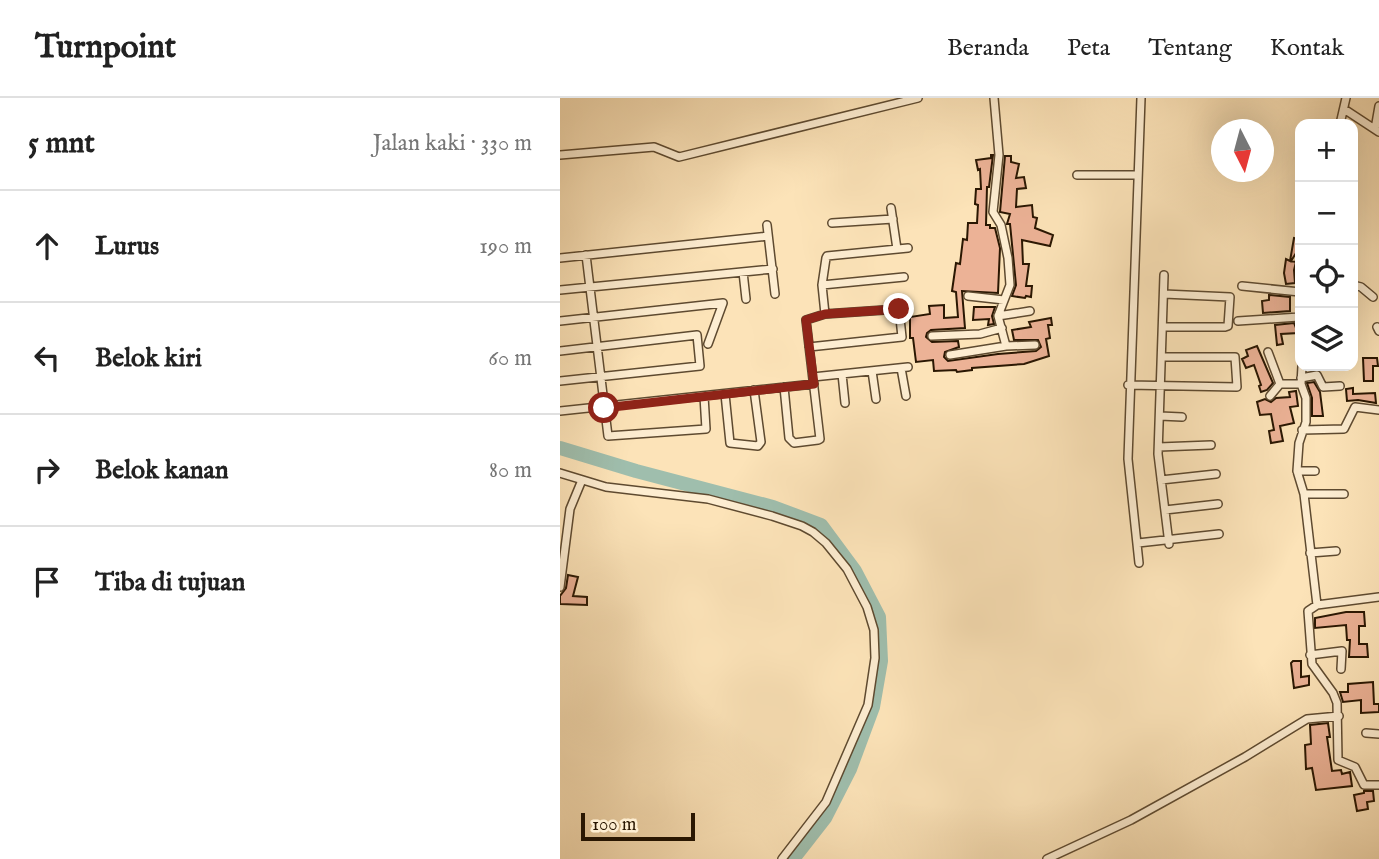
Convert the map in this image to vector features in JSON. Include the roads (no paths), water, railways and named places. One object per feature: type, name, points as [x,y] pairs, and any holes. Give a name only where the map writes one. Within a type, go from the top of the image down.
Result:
[{"type":"street","points":[[994,98],[999,155],[993,212],[1002,225],[1010,285],[998,316],[1006,346]]},
{"type":"street","points":[[1139,563],[1128,459],[1128,385],[1141,98]]},
{"type":"street","points":[[1341,119],[1346,98]]},
{"type":"street","points":[[560,155],[655,147],[679,157],[912,99]]},
{"type":"street","points":[[1344,109],[1377,131],[1379,106]]},
{"type":"street","points":[[1077,175],[1138,176]]},
{"type":"street","points":[[891,208],[897,249]]},
{"type":"street","points":[[832,223],[893,219]]},
{"type":"street","points":[[767,225],[775,293]]},
{"type":"street","points":[[560,258],[768,236]]},
{"type":"street","points":[[825,314],[822,285],[827,256],[908,248]]},
{"type":"street","points":[[586,255],[607,434],[610,437],[706,429],[704,396]]},
{"type":"street","points":[[560,290],[773,269]]},
{"type":"street","points":[[743,272],[746,299]]},
{"type":"street","points":[[1164,275],[1158,447],[1169,542]]},
{"type":"street","points":[[822,285],[904,277]]},
{"type":"street","points":[[1242,286],[1295,291]]},
{"type":"street","points":[[1358,286],[1373,296]]},
{"type":"street","points":[[1163,327],[1228,326],[1230,297],[1164,294]]},
{"type":"street","points":[[968,296],[1004,300]]},
{"type":"street","points":[[560,321],[723,303],[708,344]]},
{"type":"street","points":[[784,387],[789,438],[794,443],[818,440],[806,320],[825,314],[899,309],[902,337],[809,347]]},
{"type":"street","points":[[998,316],[1030,311]]},
{"type":"street","points":[[1238,321],[1295,319]]},
{"type":"street","points":[[932,336],[980,334],[1002,328]]},
{"type":"street","points":[[560,351],[696,335],[700,366],[560,381]]},
{"type":"street","points":[[950,355],[1006,346],[1035,345]]},
{"type":"street","points":[[1268,352],[1280,384]]},
{"type":"street","points":[[1128,385],[1237,387],[1235,357],[1162,357]]},
{"type":"street","points":[[560,411],[784,387],[842,374],[904,367],[906,396]]},
{"type":"street","points":[[872,371],[876,399]]},
{"type":"street","points":[[1302,371],[1306,422],[1302,430],[1297,471],[1304,494],[1317,605]]},
{"type":"street","points":[[842,374],[845,402]]},
{"type":"street","points":[[1269,396],[1280,384],[1317,375],[1322,387],[1340,386]]},
{"type":"street","points":[[724,394],[730,443],[758,446],[761,442],[754,390]]},
{"type":"street","points":[[1302,430],[1344,429],[1355,407],[1379,410]]},
{"type":"street","points":[[1160,416],[1182,417]]},
{"type":"street","points":[[1158,447],[1211,445]]},
{"type":"street","points":[[1297,471],[1315,471]]},
{"type":"street","points":[[560,473],[606,487],[708,499],[802,526],[826,544],[847,569],[867,607],[874,629],[876,646],[865,714],[826,802],[782,859]]},
{"type":"street","points":[[1161,480],[1216,474]]},
{"type":"street","points":[[560,587],[570,509],[582,480]]},
{"type":"street","points":[[1304,494],[1344,494]]},
{"type":"street","points":[[1165,510],[1218,504]]},
{"type":"street","points":[[1138,543],[1169,542],[1219,534]]},
{"type":"street","points":[[1310,553],[1336,551]]},
{"type":"street","points":[[1379,597],[1317,605],[1308,611],[1313,669],[1335,697],[1339,716],[1338,761],[1355,767],[1364,785],[1379,785]]},
{"type":"street","points":[[1310,655],[1342,651],[1341,670]]},
{"type":"street","points":[[1047,859],[1130,820],[1245,757],[1307,719],[1339,716]]},
{"type":"street","points":[[1366,733],[1379,734]]},
{"type":"waterway","points":[[560,448],[773,507],[821,525],[855,571],[879,617],[881,661],[873,707],[850,769],[825,818],[793,859]]}]
